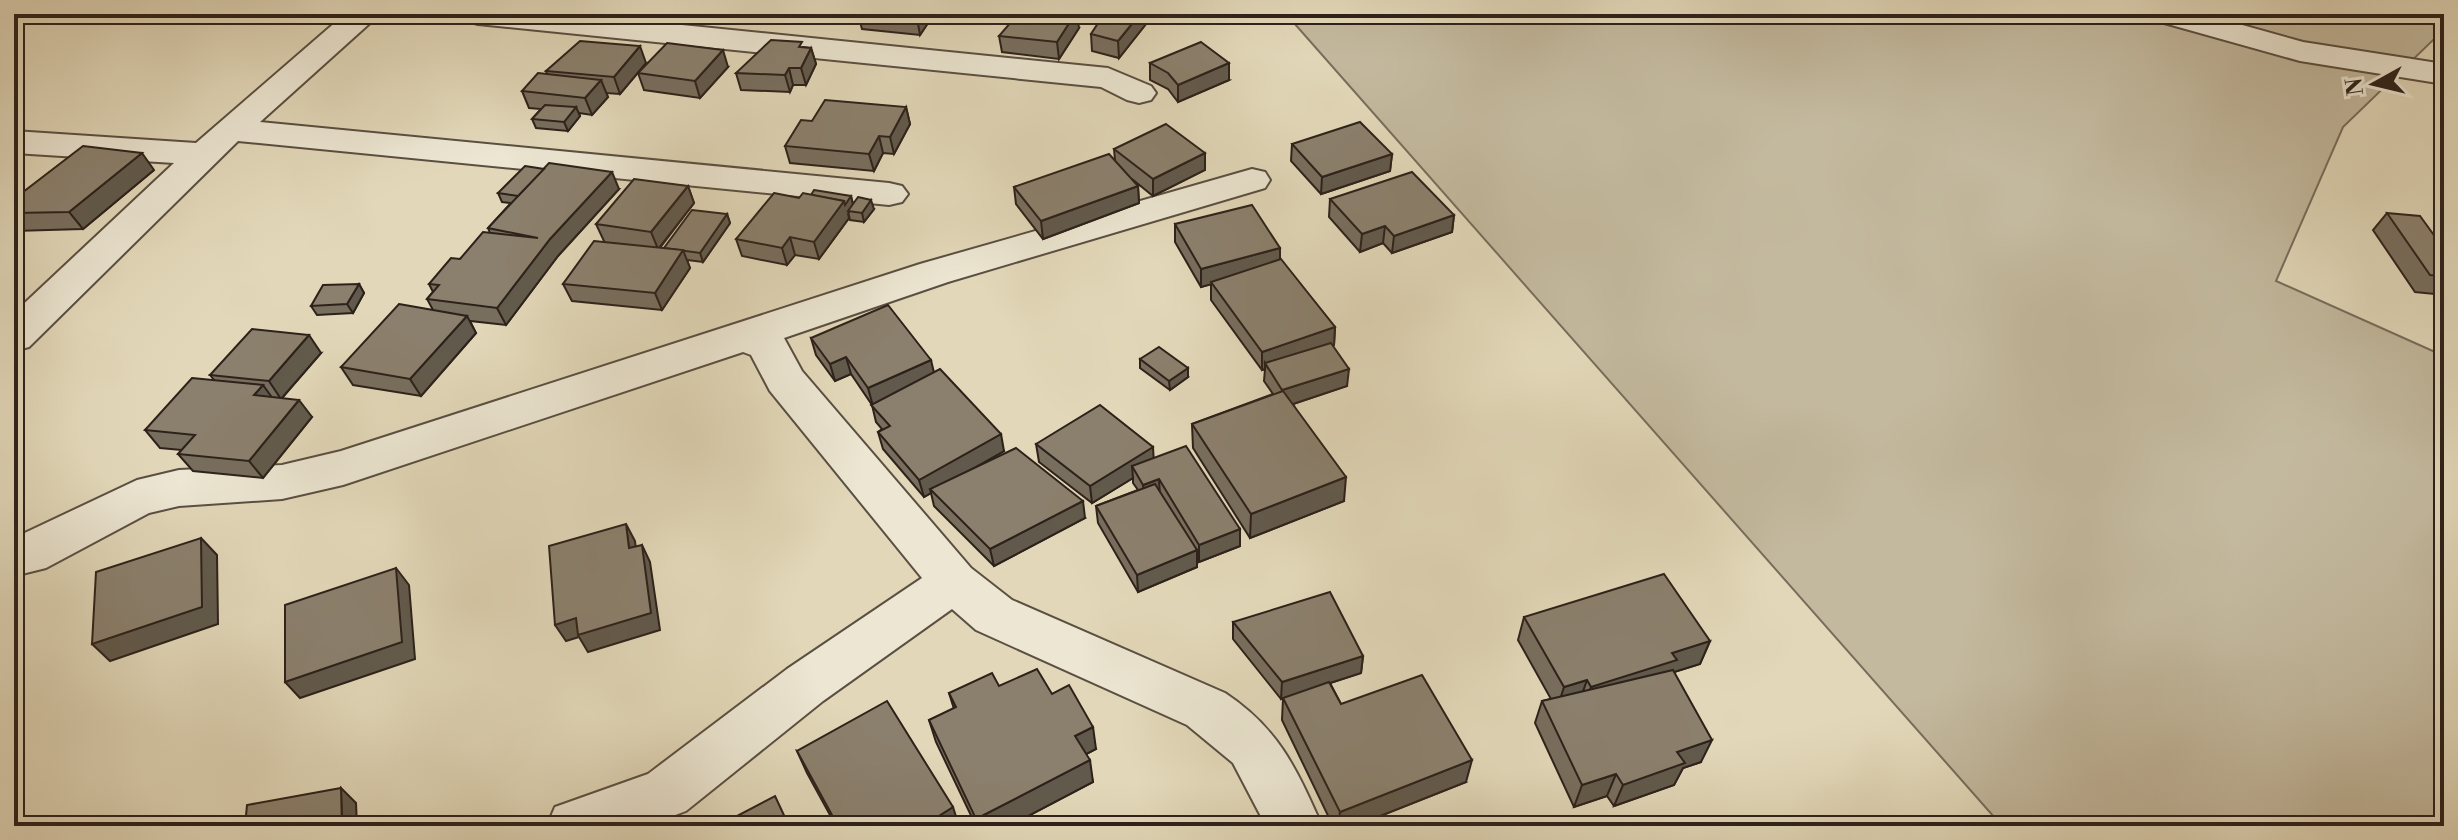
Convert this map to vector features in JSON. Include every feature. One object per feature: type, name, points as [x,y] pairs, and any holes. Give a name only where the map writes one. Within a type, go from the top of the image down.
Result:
[{"type":"street","points":[[14,337],[218,142],[364,14]]},
{"type":"street","points":[[478,14],[1108,78],[1139,93]]},
{"type":"street","points":[[2168,14],[2300,51],[2444,74]]},
{"type":"street","points":[[14,142],[218,142],[889,194]]},
{"type":"street","points":[[14,557],[29,554],[137,498],[179,488],[282,482],[343,468],[934,273],[1252,180]]},
{"type":"street","points":[[745,336],[767,345],[785,380],[954,582],[994,615],[1206,709],[1238,729],[1265,762],[1294,826]]},
{"type":"street","points":[[575,826],[666,793],[805,685],[954,582]]},
{"type":"shaded area","points":[[1286,14],[2444,14],[2444,43],[2433,40],[2343,127],[2276,281],[2444,356],[2444,826],[2002,826]]},
{"type":"building","points":[[873,14],[920,14],[917,18]]},
{"type":"building","points":[[1018,14],[1075,14],[1057,42],[999,36]]},
{"type":"building","points":[[1104,14],[1140,14],[1118,41],[1091,34]]},
{"type":"building","points":[[771,40],[802,42],[799,47],[811,48],[801,68],[789,68],[785,75],[736,73]]},
{"type":"building","points":[[580,41],[640,46],[614,77],[546,71]]},
{"type":"building","points":[[1201,42],[1229,63],[1178,85],[1168,73],[1150,63]]},
{"type":"building","points":[[667,43],[723,50],[695,81],[638,73]]},
{"type":"building","points":[[538,73],[601,80],[585,98],[522,91]]},
{"type":"building","points":[[825,100],[906,107],[890,137],[879,136],[869,154],[785,146],[801,120],[812,121]]},
{"type":"building","points":[[545,105],[576,107],[564,122],[532,119]]},
{"type":"building","points":[[1360,122],[1392,154],[1322,177],[1292,144]]},
{"type":"building","points":[[1166,124],[1205,153],[1153,179],[1114,149]]},
{"type":"building","points":[[83,146],[142,153],[69,212],[14,213],[14,199]]},
{"type":"building","points":[[1109,154],[1138,186],[1041,221],[1014,187]]},
{"type":"building","points":[[549,163],[612,172],[550,239],[497,308],[427,299],[439,285],[429,284],[451,258],[460,259],[483,232],[538,238],[488,228]]},
{"type":"building","points":[[525,166],[544,169],[518,196],[498,193]]},
{"type":"building","points":[[1412,172],[1454,215],[1394,236],[1385,226],[1362,234],[1330,199]]},
{"type":"building","points":[[634,179],[688,186],[651,232],[596,224]]},
{"type":"building","points":[[814,190],[851,196],[845,205],[844,201],[811,195]]},
{"type":"building","points":[[774,193],[799,198],[803,193],[844,201],[814,242],[790,237],[782,248],[736,239]]},
{"type":"building","points":[[858,197],[871,200],[862,213],[848,211]]},
{"type":"building","points":[[1252,205],[1280,248],[1201,269],[1175,224]]},
{"type":"building","points":[[692,210],[727,214],[700,253],[664,248]]},
{"type":"building","points":[[2387,213],[2420,216],[2444,249],[2444,276],[2430,275]]},
{"type":"building","points":[[594,241],[683,250],[655,293],[563,284]]},
{"type":"building","points":[[1281,259],[1335,327],[1262,352],[1211,282]]},
{"type":"building","points":[[359,284],[347,304],[311,306],[323,285]]},
{"type":"building","points":[[399,304],[467,316],[410,379],[341,367]]},
{"type":"building","points":[[888,305],[931,360],[868,388],[846,357],[830,364],[811,338]]},
{"type":"building","points":[[252,329],[309,335],[269,381],[210,375]]},
{"type":"building","points":[[1331,343],[1349,369],[1282,390],[1265,363]]},
{"type":"building","points":[[1159,347],[1188,368],[1169,381],[1140,359]]},
{"type":"building","points":[[940,369],[1001,434],[919,480],[878,432],[890,426],[871,405]]},
{"type":"building","points":[[192,378],[263,385],[254,395],[299,400],[249,461],[178,454],[195,435],[145,430]]},
{"type":"building","points":[[1283,391],[1346,477],[1251,514],[1192,424]]},
{"type":"building","points":[[1100,405],[1153,447],[1090,486],[1036,444]]},
{"type":"building","points":[[1186,446],[1240,529],[1199,545],[1159,479],[1143,485],[1132,466]]},
{"type":"building","points":[[1016,448],[1083,501],[990,549],[930,489]]},
{"type":"building","points":[[1155,484],[1197,550],[1137,575],[1096,506]]},
{"type":"building","points":[[626,524],[629,548],[642,545],[651,613],[578,635],[576,618],[555,625],[549,546]]},
{"type":"building","points":[[201,538],[202,607],[92,644],[96,572]]},
{"type":"building","points":[[396,568],[402,642],[285,682],[285,605]]},
{"type":"building","points":[[1664,574],[1710,641],[1672,653],[1677,660],[1591,687],[1587,680],[1564,687],[1524,617]]},
{"type":"building","points":[[1330,592],[1363,656],[1282,682],[1233,622]]},
{"type":"building","points":[[1037,669],[1052,694],[1069,685],[1093,727],[1075,736],[1090,760],[976,819],[929,720],[956,707],[949,693],[992,673],[999,686]]},
{"type":"building","points":[[1673,670],[1712,740],[1677,752],[1685,763],[1623,785],[1616,774],[1582,785],[1542,701]]},
{"type":"building","points":[[1422,675],[1472,760],[1340,812],[1283,698],[1329,682],[1341,704]]},
{"type":"building","points":[[887,701],[953,807],[923,826],[838,826],[797,751]]},
{"type":"building","points":[[341,788],[342,826],[245,826],[247,805]]},
{"type":"building","points":[[775,796],[789,826],[718,826]]}]
